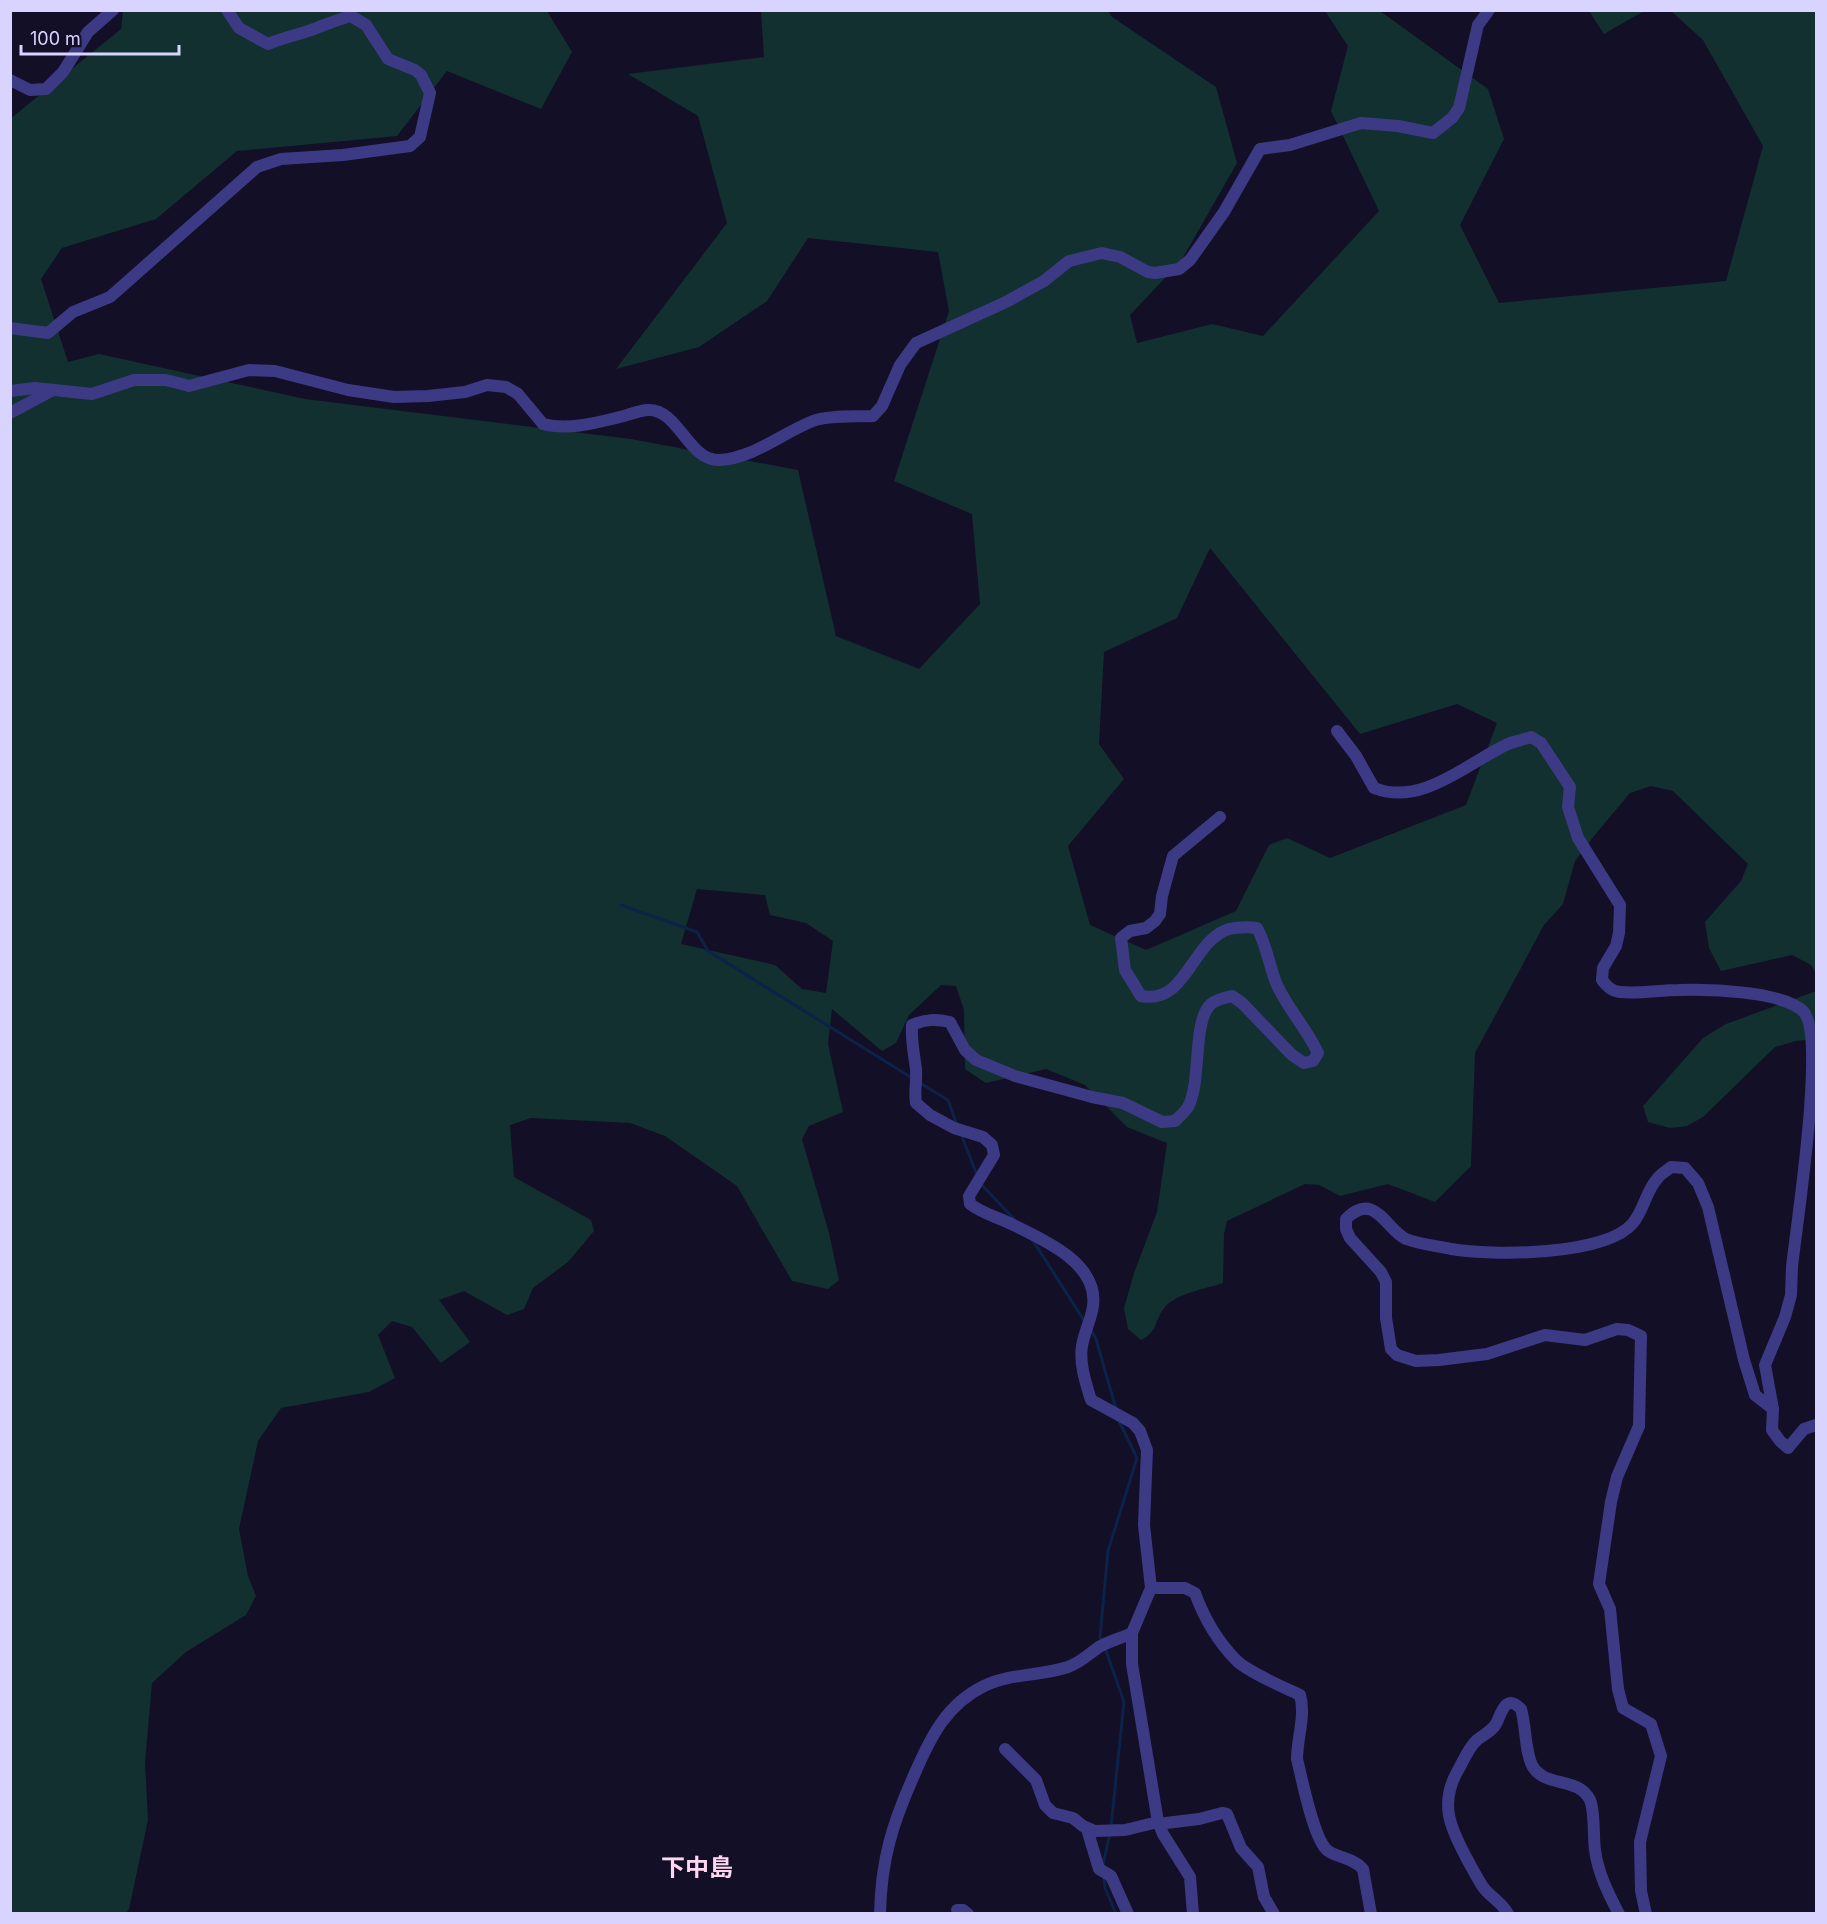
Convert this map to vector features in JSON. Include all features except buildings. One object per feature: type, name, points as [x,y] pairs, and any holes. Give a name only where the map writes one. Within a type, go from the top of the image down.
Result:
[{"type":"street","points":[[10,80],[30,90],[46,89],[63,72],[88,32],[112,10]]},
{"type":"street","points":[[10,328],[48,333],[73,312],[110,297],[257,167],[281,159],[343,155],[410,146],[420,137],[430,93],[421,75],[415,70],[388,59],[366,25],[351,16],[268,44],[239,28],[227,10]]},
{"type":"street","points":[[10,391],[35,388],[92,394],[134,380],[166,380],[189,386],[249,370],[275,371],[348,390],[394,397],[465,392],[487,385],[506,387],[518,394],[543,424],[566,427],[604,421],[648,410],[656,411],[675,423],[683,436],[703,455],[718,460],[746,454],[815,420],[873,416],[882,406],[900,365],[916,343],[1006,302],[1044,281],[1069,261],[1102,253],[1120,257],[1148,272],[1179,269],[1191,260],[1224,212],[1260,148],[1290,145],[1360,123],[1398,126],[1433,133],[1452,118],[1459,108],[1478,25],[1489,10]]},
{"type":"street","points":[[10,413],[53,390]]},
{"type":"street","points":[[1337,731],[1356,756],[1374,788],[1384,792],[1399,793],[1434,785],[1510,743],[1531,737],[1541,743],[1570,787],[1568,807],[1578,838],[1620,905],[1616,946],[1602,968],[1602,980],[1607,987],[1618,992],[1679,990],[1755,994],[1795,1005],[1805,1012],[1813,1035],[1814,1052],[1810,1114],[1792,1267],[1791,1295],[1785,1317],[1765,1365],[1773,1409],[1772,1430],[1780,1441],[1788,1448],[1804,1428],[1816,1425]]},
{"type":"street","points":[[1193,1914],[1190,1877],[1158,1823],[1132,1664],[1132,1633],[1151,1588],[1144,1525],[1147,1450],[1140,1431],[1133,1423],[1091,1401],[1085,1380],[1082,1349],[1093,1305],[1088,1278],[1074,1260],[1057,1248],[1005,1221],[980,1212],[970,1204],[969,1196],[994,1155],[992,1145],[983,1137],[963,1131],[930,1115],[916,1103],[914,1092],[917,1072],[911,1038],[912,1025],[923,1020],[936,1019],[950,1022],[965,1050],[976,1060],[1015,1076],[1123,1103],[1162,1122],[1175,1121],[1188,1108],[1199,1052],[1200,1025],[1209,1005],[1219,999],[1232,996],[1242,1003],[1292,1055],[1304,1063],[1314,1061],[1318,1053],[1276,983],[1257,928],[1245,927],[1228,930],[1215,936],[1184,976],[1162,996],[1150,998],[1141,996],[1125,970],[1121,938],[1130,931],[1146,928],[1155,921],[1160,914],[1162,896],[1173,856],[1220,817]]},
{"type":"street","points":[[1646,1914],[1641,1891],[1640,1842],[1661,1756],[1651,1724],[1623,1708],[1618,1689],[1610,1610],[1599,1584],[1617,1477],[1639,1426],[1641,1336],[1628,1330],[1617,1329],[1585,1340],[1545,1335],[1487,1354],[1439,1360],[1416,1361],[1397,1355],[1391,1349],[1386,1318],[1386,1282],[1381,1272],[1350,1238],[1346,1229],[1346,1219],[1352,1213],[1369,1209],[1378,1213],[1404,1238],[1470,1252],[1550,1252],[1610,1239],[1621,1234],[1633,1223],[1657,1179],[1671,1167],[1685,1168],[1698,1183],[1707,1207],[1744,1360],[1755,1395],[1773,1409]]},
{"type":"street","points":[[1151,1588],[1185,1588],[1195,1593],[1203,1615],[1239,1662],[1300,1695],[1303,1706],[1297,1759],[1319,1840],[1329,1852],[1349,1859],[1363,1869],[1371,1914]]},
{"type":"street","points":[[880,1914],[888,1840],[928,1741],[950,1710],[985,1685],[1009,1677],[1052,1671],[1074,1665],[1103,1645],[1132,1633]]},
{"type":"street","points":[[1508,1914],[1502,1904],[1482,1886],[1454,1834],[1448,1811],[1451,1786],[1469,1751],[1478,1739],[1495,1726],[1504,1707],[1510,1703],[1521,1709],[1531,1764],[1539,1776],[1576,1786],[1583,1790],[1591,1801],[1599,1872],[1619,1914]]},
{"type":"street","points":[[1005,1749],[1036,1780],[1050,1811],[1072,1818],[1087,1829],[1120,1830],[1227,1814],[1241,1848],[1258,1867],[1264,1897],[1274,1914]]},
{"type":"street","points":[[1087,1829],[1098,1867],[1111,1876],[1128,1914]]},
{"type":"green space","points":[[123,11],[547,11],[572,52],[541,109],[447,71],[397,136],[237,151],[156,219],[62,248],[41,279],[68,362],[99,354],[305,399],[631,439],[798,470],[836,636],[919,669],[980,604],[972,514],[894,481],[949,311],[938,252],[808,238],[767,301],[699,347],[616,369],[727,223],[698,116],[628,74],[764,57],[761,11],[1108,11],[1112,17],[1216,87],[1237,163],[1181,261],[1130,315],[1137,343],[1212,324],[1263,336],[1379,211],[1331,111],[1348,46],[1325,11],[1380,11],[1488,89],[1504,139],[1460,225],[1499,303],[1726,281],[1763,146],[1703,40],[1671,11],[1816,11],[1816,973],[1811,965],[1792,955],[1721,971],[1709,948],[1705,922],[1741,881],[1748,864],[1673,791],[1651,786],[1630,793],[1575,861],[1563,904],[1544,925],[1475,1053],[1471,1166],[1435,1202],[1388,1184],[1340,1196],[1319,1185],[1305,1184],[1227,1221],[1224,1234],[1223,1283],[1184,1295],[1170,1302],[1151,1333],[1141,1340],[1128,1329],[1124,1308],[1134,1273],[1157,1212],[1167,1143],[1127,1127],[1085,1085],[1046,1069],[986,1083],[965,1069],[964,1010],[956,986],[941,985],[909,1015],[896,1043],[882,1051],[832,1009],[828,1044],[843,1112],[809,1126],[802,1139],[829,1233],[839,1280],[828,1289],[792,1281],[737,1186],[665,1136],[630,1123],[531,1118],[510,1125],[514,1177],[591,1220],[594,1231],[568,1262],[533,1288],[524,1309],[507,1315],[464,1291],[439,1300],[470,1342],[441,1363],[412,1327],[392,1321],[378,1335],[395,1378],[369,1392],[281,1408],[258,1441],[239,1529],[248,1576],[256,1596],[246,1615],[186,1652],[152,1683],[145,1763],[148,1820],[129,1909],[125,1914],[11,1913],[10,119],[121,29]],"holes":[[[1210,548],[1360,734],[1457,704],[1497,723],[1466,805],[1330,858],[1287,838],[1269,845],[1236,911],[1146,950],[1090,925],[1068,846],[1124,779],[1099,744],[1104,652],[1177,618]],[[697,889],[765,895],[770,915],[806,923],[833,941],[826,993],[802,989],[775,965],[681,944]]]},
{"type":"green space","points":[[1589,11],[1644,11],[1604,34]]},
{"type":"green space","points":[[1816,991],[1816,1039],[1796,1041],[1775,1047],[1703,1117],[1687,1126],[1670,1128],[1648,1122],[1643,1106],[1703,1038],[1726,1024]]},
{"type":"waterway","points":[[621,905],[697,932],[708,951],[912,1078]]},
{"type":"waterway","points":[[920,1083],[948,1100],[957,1125]]},
{"type":"waterway","points":[[961,1134],[977,1175]]},
{"type":"waterway","points":[[981,1184],[1016,1221]]},
{"type":"waterway","points":[[1032,1239],[1085,1322]]},
{"type":"waterway","points":[[1091,1330],[1096,1339],[1116,1409]]},
{"type":"waterway","points":[[1102,1642],[1100,1637],[1108,1551],[1137,1458],[1119,1421]]},
{"type":"waterway","points":[[1105,1648],[1124,1702],[1111,1827]]},
{"type":"waterway","points":[[1103,1865],[1110,1833]]},
{"type":"waterway","points":[[1104,1877],[1105,1888],[1116,1914]]},
{"type":"district","name":"下中島","points":[[697,1867]]}]
